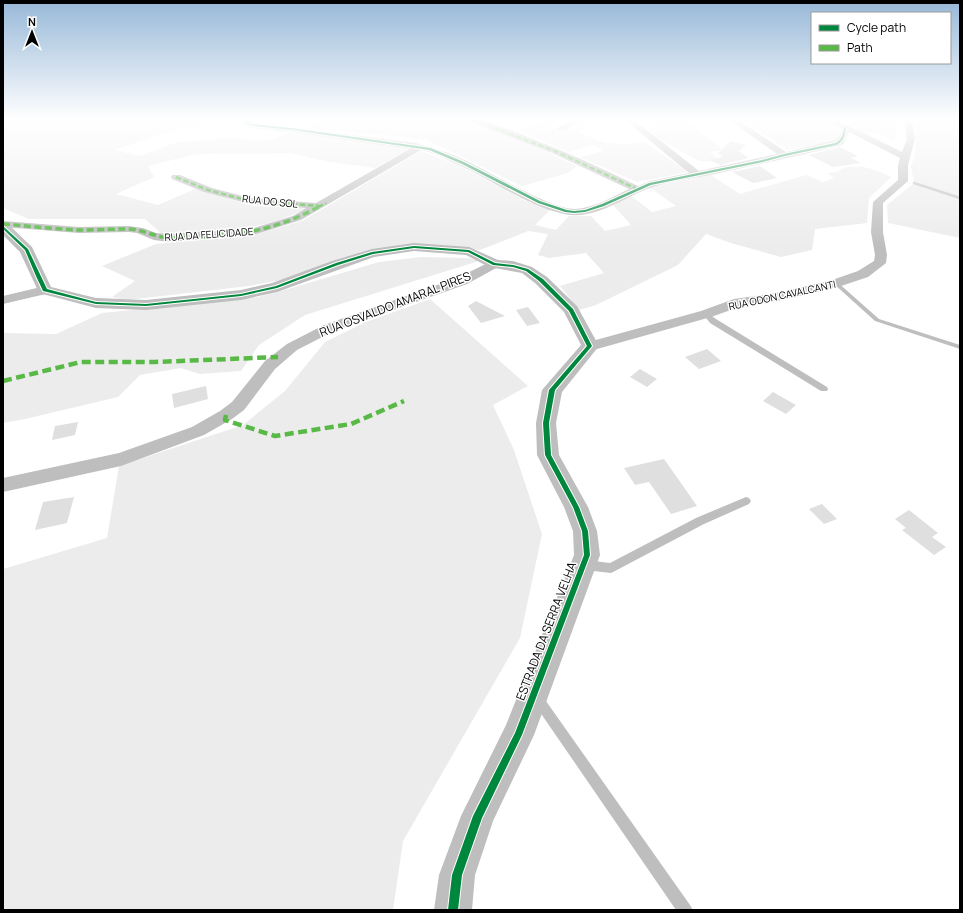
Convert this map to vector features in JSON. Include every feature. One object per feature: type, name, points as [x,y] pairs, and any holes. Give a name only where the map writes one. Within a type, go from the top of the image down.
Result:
[{"type":"street","name":"RUA DA FELICIDADE","points":[[3,226],[79,230],[129,229],[139,230],[154,236],[170,238],[252,232],[297,218],[396,162]]},
{"type":"street","points":[[460,162],[539,202],[566,211],[580,212],[596,208],[650,184],[760,162]]},
{"type":"street","points":[[579,162],[637,189]]},
{"type":"street","points":[[681,162],[696,174]]},
{"type":"street","name":"RUA ODON CAVALCANTI","points":[[590,346],[706,314],[739,302],[782,296],[836,283],[863,274],[880,263],[881,255],[877,232],[878,202],[903,181],[904,162]]},
{"type":"street","name":"RUA DO SOL","points":[[176,177],[208,190],[250,201],[320,206]]},
{"type":"street","points":[[3,226],[27,250],[45,290]]},
{"type":"street","points":[[3,300],[45,290],[96,303],[146,305],[241,295],[277,287],[337,264],[372,253],[414,247],[469,250],[494,264],[513,266],[527,270],[541,280],[571,310],[590,346]]},
{"type":"street","name":"RUA OSVALDO AMARAL PIRES","points":[[3,485],[121,459],[198,431],[226,415],[238,406],[270,365],[298,344],[329,328],[462,281],[494,264]]},
{"type":"street","name":"ESTRADA DA SERRA VELHA","points":[[453,910],[457,875],[478,816],[518,736],[587,555],[585,531],[576,507],[548,455],[546,423],[552,390],[590,346]]},
{"type":"lane","points":[[836,283],[877,320],[960,347]]},
{"type":"lane","points":[[706,314],[713,321],[824,389]]},
{"type":"lane","points":[[584,565],[611,568],[700,521],[746,501]]},
{"type":"lane","points":[[534,694],[685,910]]},
{"type":"shaded area","points":[[3,162],[166,162],[148,166],[154,177],[116,194],[158,205],[195,189],[253,206],[306,208],[272,222],[254,226],[218,231],[163,235],[145,219],[29,219],[3,208]]},
{"type":"shaded area","points":[[328,162],[387,162],[375,168]]},
{"type":"shaded area","points":[[403,162],[449,162],[458,165],[526,201],[550,210],[535,225],[556,230],[569,216],[591,216],[605,231],[631,225],[613,205],[630,195],[652,212],[676,206],[649,187],[708,173],[740,194],[806,175],[823,182],[834,178],[827,173],[848,167],[870,169],[891,177],[869,198],[867,223],[815,229],[812,250],[781,257],[731,243],[706,234],[678,265],[596,305],[579,310],[560,286],[604,273],[586,253],[549,258],[538,255],[548,234],[528,231],[480,250],[414,245],[282,280],[249,286],[127,300],[112,297],[135,281],[102,266],[156,244],[249,236],[302,221]]},
{"type":"shaded area","points":[[472,162],[567,162],[577,166],[568,173],[522,186]]},
{"type":"shaded area","points":[[591,162],[673,162],[688,172],[637,182]]},
{"type":"shaded area","points":[[913,162],[960,162],[960,238],[888,223],[887,205],[914,183],[911,166]]},
{"type":"shaded area","points":[[421,257],[469,258],[479,261],[305,315],[259,345],[241,371],[200,374],[181,368],[140,375],[118,397],[3,423],[3,333],[56,334],[102,313],[258,297],[379,262]]},
{"type":"shaded area","points":[[430,299],[528,386],[493,405],[514,450],[542,534],[520,638],[403,841],[393,910],[3,910],[3,569],[107,538],[119,466],[243,425],[285,391],[325,342],[366,322]]},
{"type":"building","points":[[713,162],[734,162],[720,165]]},
{"type":"building","points":[[822,162],[858,162],[861,163],[833,167]]},
{"type":"building","points":[[760,166],[777,178],[753,183],[732,172]]},
{"type":"building","points":[[476,301],[505,316],[481,323],[468,306]]},
{"type":"building","points":[[528,307],[540,323],[527,326],[516,310]]},
{"type":"building","points":[[707,349],[721,361],[699,369],[685,357]]},
{"type":"building","points":[[640,369],[657,379],[647,387],[630,377]]},
{"type":"building","points":[[206,386],[208,399],[174,408],[172,394]]},
{"type":"building","points":[[773,392],[796,405],[786,414],[763,401]]},
{"type":"building","points":[[78,422],[75,435],[52,440],[55,426]]},
{"type":"building","points":[[664,459],[697,506],[671,514],[649,482],[635,485],[624,468]]},
{"type":"building","points":[[74,497],[67,523],[35,530],[43,502]]},
{"type":"building","points":[[822,504],[837,519],[824,524],[809,509]]},
{"type":"building","points":[[909,510],[938,533],[932,537],[946,547],[934,555],[902,530],[906,528],[895,519]]},
{"type":"waterway","points":[[914,183],[960,198]]},
{"type":"marked path","points":[[579,162],[637,189]]},
{"type":"marked path","points":[[176,177],[208,190],[250,201],[320,206]]},
{"type":"marked path","points":[[3,224],[79,230],[129,229],[139,230],[154,236],[170,238],[211,236],[252,232],[273,227],[297,218],[326,203]]},
{"type":"marked path","points":[[3,381],[81,362],[155,362],[278,357]]},
{"type":"marked path","points":[[226,415],[225,420],[275,436],[351,424],[404,401]]},
{"type":"cycle path","points":[[460,162],[539,202],[566,211],[574,212],[585,211],[603,205],[650,184],[760,162]]},
{"type":"cycle path","points":[[3,227],[27,250],[45,290],[96,303],[146,305],[241,295],[277,287],[337,264],[372,253],[414,247],[469,251],[494,264],[513,266],[527,270],[541,280],[571,310],[590,346],[552,390],[546,423],[548,455],[576,507],[585,531],[587,555],[518,735],[478,816],[457,875],[453,910]]}]
